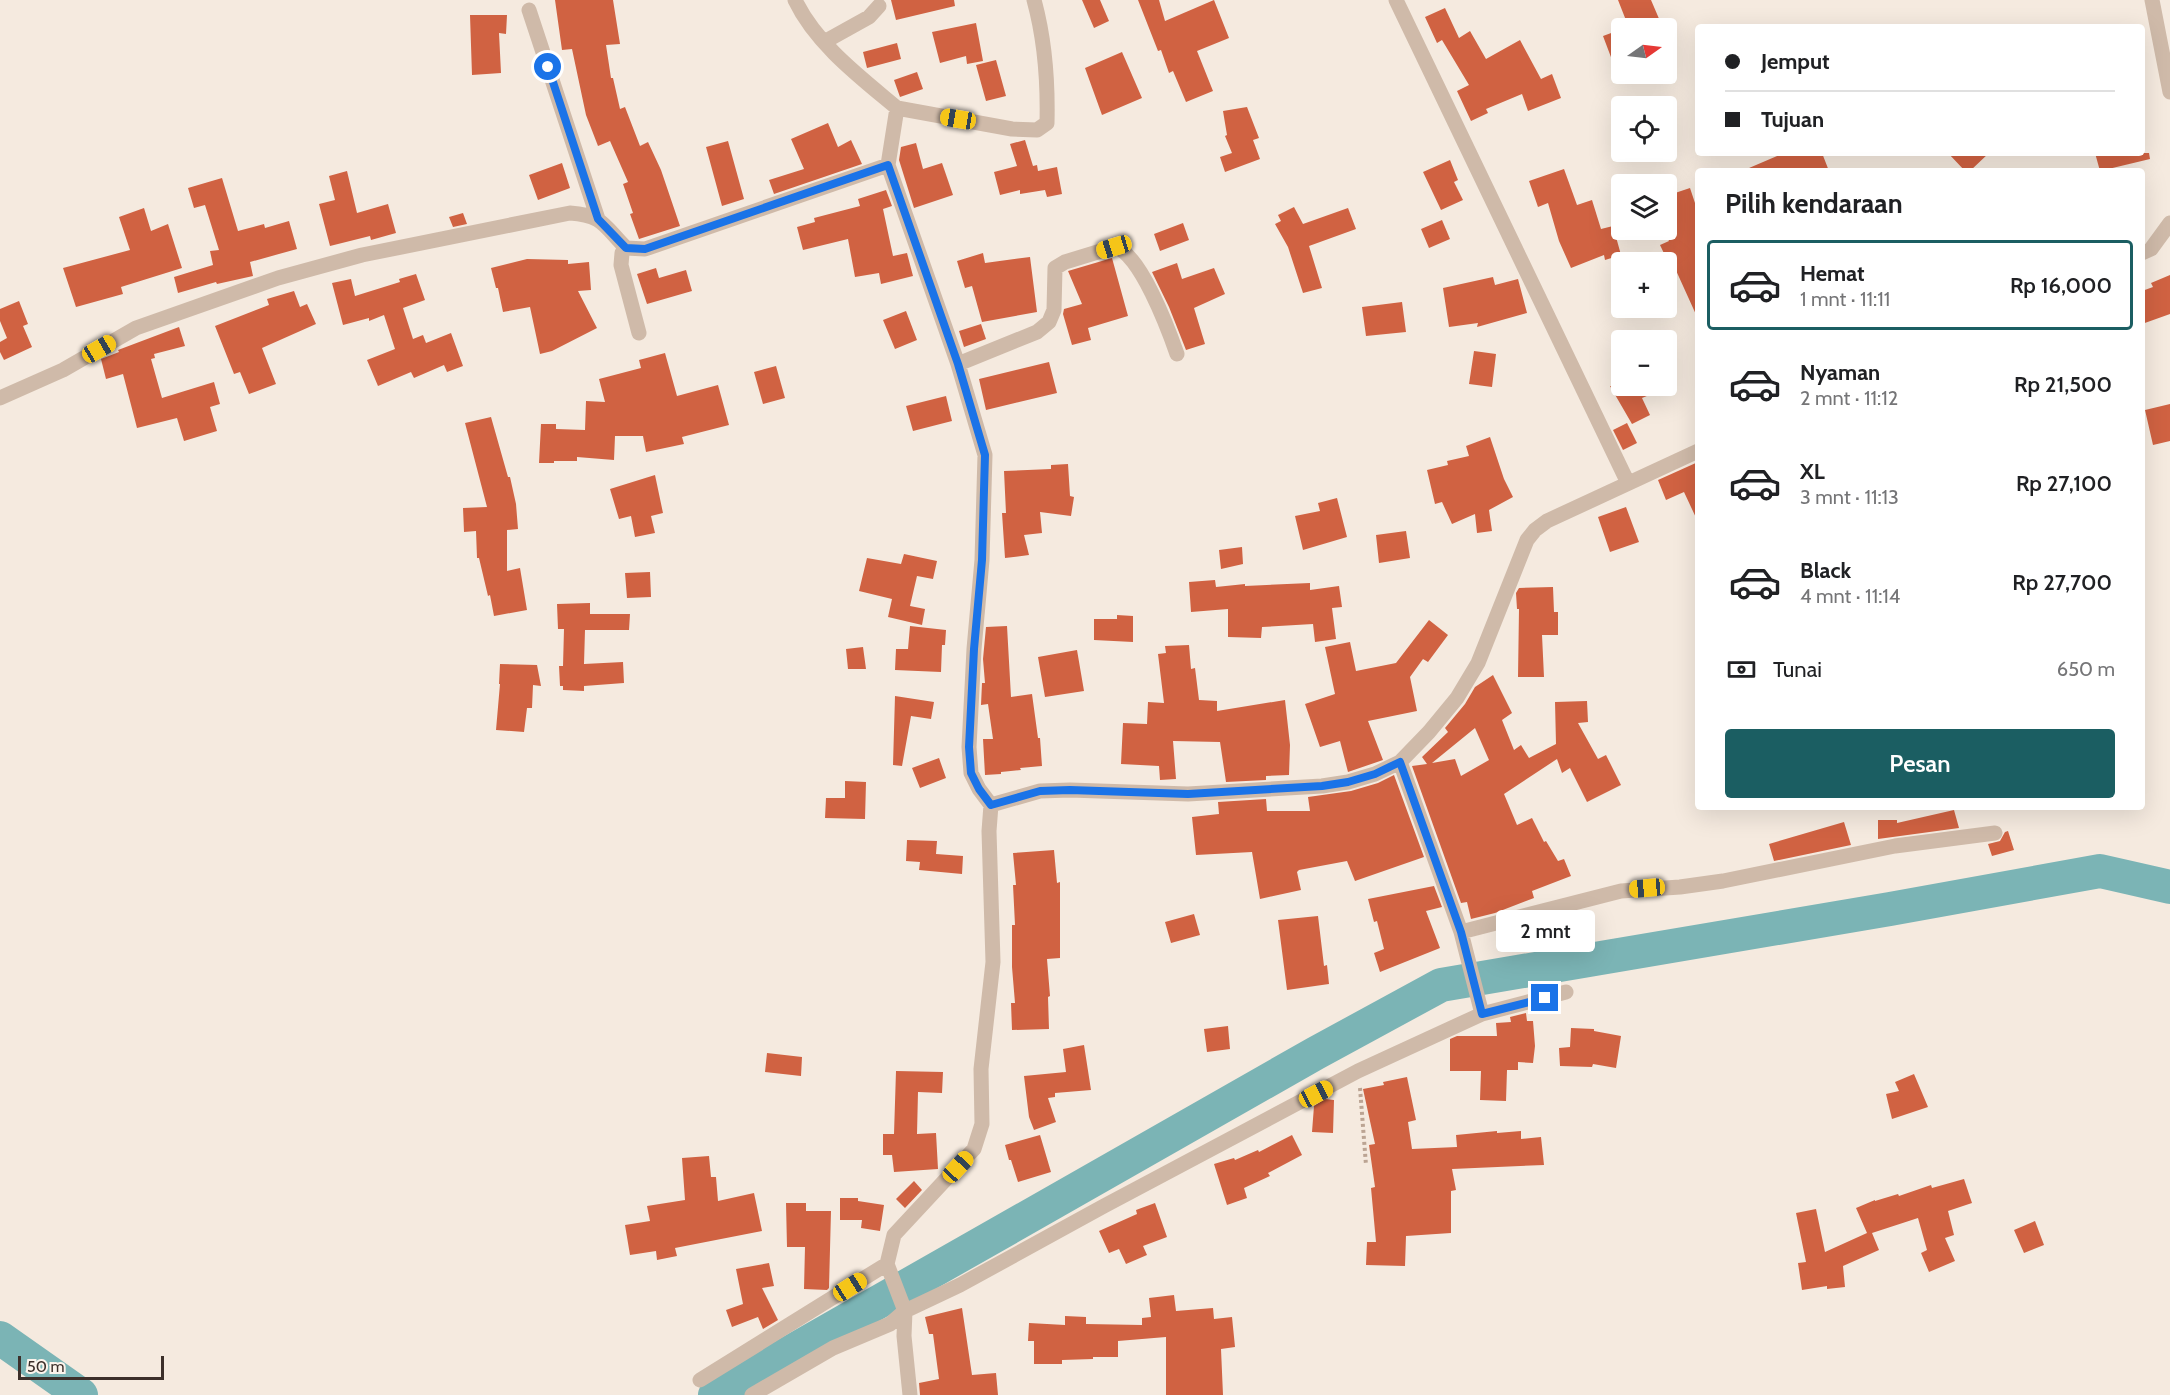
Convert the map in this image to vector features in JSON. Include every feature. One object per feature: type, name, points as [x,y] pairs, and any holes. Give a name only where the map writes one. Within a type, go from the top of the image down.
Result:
[{"type":"street","points":[[795,0],[802,14],[824,42],[854,72],[897,108],[1012,129],[1037,130],[1047,123],[1046,77],[1040,21],[1034,0]]},
{"type":"street","points":[[1396,0],[1628,483]]},
{"type":"street","points":[[2152,0],[2170,92]]},
{"type":"street","points":[[824,42],[869,17],[879,6]]},
{"type":"street","points":[[529,10],[598,219]]},
{"type":"street","points":[[897,108],[888,165],[958,364],[985,455],[982,560],[974,649],[969,747],[971,773],[991,805],[989,831],[993,962],[981,1069],[982,1124],[974,1149],[894,1235],[889,1267],[903,1305],[910,1395]]},
{"type":"street","points":[[0,398],[63,370],[136,328],[278,278],[363,255],[570,213],[588,214],[598,219],[626,248],[645,249],[888,165]]},
{"type":"street","points":[[2145,252],[2151,249],[2170,223]]},
{"type":"street","points":[[958,364],[1037,332],[1049,322],[1054,310],[1055,268],[1065,262],[1114,247],[1126,251],[1135,264],[1161,310],[1176,354]]},
{"type":"street","points":[[626,248],[622,253],[621,265],[639,333]]},
{"type":"street","points":[[991,805],[1040,791],[1188,794],[1322,786],[1348,782],[1375,774],[1400,762],[1457,698],[1478,663],[1527,540],[1535,530],[1547,520],[1695,452]]},
{"type":"street","points":[[1400,762],[1461,932],[1480,1009]]},
{"type":"street","points":[[1461,932],[1631,890],[1723,881],[1895,846],[1995,833]]},
{"type":"street","points":[[752,1395],[833,1348],[890,1324],[903,1305],[960,1285],[1358,1071],[1480,1009],[1566,992]]},
{"type":"street","points":[[700,1380],[889,1267]]},
{"type":"path","points":[[1358,1071],[1366,1165]]},
{"type":"building","points":[[555,0],[613,0],[620,44],[606,45],[611,78],[613,78],[620,109],[625,107],[640,146],[648,142],[661,170],[680,226],[639,239],[623,184],[628,182],[610,141],[598,146],[586,115],[572,49],[562,50]]},
{"type":"building","points":[[891,0],[954,0],[955,6],[896,20]]},
{"type":"building","points":[[1082,0],[1100,0],[1109,21],[1094,28]]},
{"type":"building","points":[[1138,0],[1159,0],[1165,21],[1214,0],[1229,38],[1197,51],[1213,91],[1186,102],[1173,71],[1169,73],[1161,50],[1158,51]]},
{"type":"building","points":[[1618,0],[1651,0],[1659,18],[1625,18]]},
{"type":"building","points":[[1445,8],[1459,38],[1470,31],[1486,59],[1520,40],[1541,79],[1552,74],[1561,98],[1528,111],[1522,94],[1486,109],[1488,113],[1471,121],[1457,91],[1469,85],[1442,40],[1437,43],[1425,17]]},
{"type":"building","points":[[470,15],[507,15],[506,34],[499,33],[501,73],[472,75]]},
{"type":"building","points":[[976,23],[983,61],[967,64],[966,56],[940,63],[932,32]]},
{"type":"building","points":[[1611,33],[1611,57],[1603,36]]},
{"type":"building","points":[[897,43],[901,59],[867,68],[863,52]]},
{"type":"building","points":[[1122,52],[1142,98],[1102,115],[1085,68]]},
{"type":"building","points":[[996,60],[1006,96],[986,101],[976,65]]},
{"type":"building","points":[[917,72],[923,89],[900,97],[894,80]]},
{"type":"building","points":[[1247,107],[1259,138],[1253,140],[1260,159],[1225,172],[1220,157],[1232,153],[1225,136],[1227,135],[1223,111]]},
{"type":"building","points":[[828,123],[838,147],[851,140],[862,164],[774,194],[769,180],[804,169],[791,139]]},
{"type":"building","points":[[1025,140],[1033,166],[1037,165],[1038,171],[1057,167],[1062,194],[1047,197],[1045,190],[1020,194],[1020,190],[1000,195],[994,172],[1017,166],[1010,144]]},
{"type":"building","points":[[728,141],[744,199],[722,206],[706,147]]},
{"type":"building","points":[[916,143],[923,169],[942,163],[953,195],[914,208],[899,160],[901,147]]},
{"type":"building","points":[[2145,153],[2149,153],[2150,159],[2112,168],[2099,168],[2096,156],[2145,156]]},
{"type":"building","points":[[1777,156],[1823,156],[1828,168],[1749,168]]},
{"type":"building","points":[[1951,156],[1986,156],[1973,168],[1962,168]]},
{"type":"building","points":[[1450,160],[1458,180],[1454,182],[1463,200],[1441,210],[1423,172]]},
{"type":"building","points":[[562,163],[570,188],[538,200],[529,175]]},
{"type":"building","points":[[1564,169],[1577,205],[1592,200],[1601,229],[1611,226],[1611,240],[1617,240],[1620,252],[1611,252],[1611,258],[1605,260],[1604,255],[1571,268],[1559,241],[1548,203],[1538,207],[1529,181]]},
{"type":"building","points":[[347,171],[357,213],[388,204],[396,233],[371,240],[370,236],[330,246],[319,204],[335,200],[329,176]]},
{"type":"building","points":[[222,178],[238,231],[264,224],[265,228],[289,221],[297,249],[250,262],[253,276],[217,284],[216,282],[178,293],[174,277],[213,265],[210,251],[219,250],[205,205],[194,208],[188,188]]},
{"type":"building","points":[[1690,188],[1695,203],[1695,312],[1677,273],[1677,252],[1663,252],[1660,245],[1677,240],[1677,192]]},
{"type":"building","points":[[886,190],[892,206],[883,209],[893,256],[907,253],[913,276],[881,284],[879,273],[855,277],[848,239],[803,250],[797,227],[815,222],[814,218],[860,206],[858,199]]},
{"type":"building","points":[[1294,207],[1303,224],[1348,208],[1356,229],[1309,246],[1322,288],[1303,293],[1288,247],[1275,224],[1281,221],[1278,215]]},
{"type":"building","points":[[144,208],[151,231],[168,224],[182,268],[121,287],[123,294],[76,307],[63,268],[130,250],[119,217]]},
{"type":"building","points":[[463,213],[467,224],[453,227],[449,217]]},
{"type":"building","points":[[1442,220],[1450,239],[1429,248],[1421,229]]},
{"type":"building","points":[[1183,223],[1189,240],[1160,251],[1154,234]]},
{"type":"building","points":[[983,253],[985,263],[1030,257],[1037,312],[982,322],[972,286],[965,288],[957,261]]},
{"type":"building","points":[[1112,258],[1128,316],[1088,328],[1091,340],[1072,345],[1063,314],[1064,309],[1082,304],[1068,271]]},
{"type":"building","points":[[527,259],[568,260],[568,264],[589,262],[591,290],[578,291],[597,328],[552,351],[540,354],[530,307],[503,312],[491,268]]},
{"type":"building","points":[[1177,263],[1182,279],[1214,268],[1225,294],[1194,308],[1205,344],[1186,350],[1152,272]]},
{"type":"building","points":[[656,268],[659,278],[686,270],[692,291],[647,304],[637,274]]},
{"type":"building","points":[[416,274],[425,300],[403,308],[413,339],[423,335],[426,343],[451,333],[463,366],[447,372],[444,365],[414,378],[411,372],[378,386],[367,360],[395,349],[384,315],[369,321],[369,318],[343,325],[332,283],[351,279],[355,296],[400,282],[399,279]]},
{"type":"building","points":[[2170,275],[2170,314],[2145,323],[2145,290],[2153,287],[2151,283]]},
{"type":"building","points":[[1493,277],[1495,285],[1518,279],[1527,313],[1477,327],[1478,323],[1449,327],[1443,288]]},
{"type":"building","points":[[294,291],[300,307],[307,304],[316,324],[262,348],[276,384],[249,394],[240,372],[234,374],[215,326],[269,305],[267,299]]},
{"type":"building","points":[[19,301],[28,324],[23,326],[32,347],[4,360],[0,352],[0,342],[7,338],[0,321],[0,309]]},
{"type":"building","points":[[1402,302],[1406,332],[1366,336],[1362,307]]},
{"type":"building","points":[[906,311],[917,340],[895,349],[883,320]]},
{"type":"building","points":[[981,324],[986,339],[964,347],[959,331]]},
{"type":"building","points":[[179,327],[185,346],[154,354],[155,358],[151,359],[162,398],[214,382],[220,404],[210,407],[217,431],[184,441],[177,418],[137,428],[123,374],[106,379],[101,359],[119,352],[118,350]]},
{"type":"building","points":[[1474,351],[1496,354],[1492,387],[1469,384]]},
{"type":"building","points":[[665,353],[677,396],[718,385],[729,425],[682,437],[684,444],[646,452],[643,436],[615,436],[614,460],[577,457],[577,461],[539,463],[541,424],[556,424],[556,429],[585,430],[586,401],[605,402],[599,379],[641,368],[639,360]]},
{"type":"building","points":[[1049,362],[1057,393],[986,410],[979,379]]},
{"type":"building","points":[[776,366],[785,398],[763,404],[754,372]]},
{"type":"building","points":[[946,396],[952,421],[913,431],[906,406]]},
{"type":"building","points":[[1616,396],[1647,396],[1642,398],[1650,415],[1632,424]]},
{"type":"building","points":[[2170,404],[2170,441],[2153,445],[2145,410]]},
{"type":"building","points":[[491,417],[516,504],[518,529],[507,530],[507,571],[520,568],[527,610],[494,616],[490,595],[488,596],[479,558],[477,558],[476,531],[464,532],[463,508],[487,507],[465,423]]},
{"type":"building","points":[[1627,423],[1637,443],[1623,450],[1613,430]]},
{"type":"building","points":[[1490,437],[1504,479],[1513,497],[1489,510],[1492,531],[1477,533],[1475,514],[1452,524],[1442,502],[1435,504],[1427,470],[1448,465],[1447,461],[1469,456],[1466,446]]},
{"type":"building","points":[[1695,463],[1695,516],[1684,492],[1666,500],[1658,480]]},
{"type":"building","points":[[1068,464],[1070,496],[1074,497],[1071,516],[1040,512],[1042,533],[1024,535],[1029,555],[1005,558],[1002,513],[1006,513],[1004,471],[1051,469],[1051,465]]},
{"type":"building","points":[[655,475],[663,513],[651,516],[655,533],[635,537],[631,516],[619,519],[610,489]]},
{"type":"building","points":[[1337,498],[1347,537],[1303,550],[1295,516],[1320,511],[1318,503]]},
{"type":"building","points":[[1626,507],[1639,542],[1610,552],[1598,517]]},
{"type":"building","points":[[1406,531],[1410,558],[1379,563],[1376,535]]},
{"type":"building","points":[[1242,547],[1243,564],[1221,569],[1219,550]]},
{"type":"building","points":[[904,554],[937,561],[933,579],[917,576],[910,606],[925,609],[922,625],[888,617],[892,599],[859,591],[867,558],[901,564]]},
{"type":"building","points":[[650,572],[651,597],[627,598],[625,573]]},
{"type":"building","points":[[1215,580],[1216,587],[1310,583],[1310,590],[1339,586],[1342,607],[1332,608],[1336,639],[1315,642],[1313,624],[1262,627],[1261,638],[1228,637],[1228,609],[1191,612],[1189,582]]},
{"type":"building","points":[[1553,587],[1554,612],[1558,612],[1558,635],[1542,635],[1544,677],[1518,677],[1519,609],[1517,609],[1516,593],[1519,588]]},
{"type":"building","points":[[590,603],[590,614],[630,614],[629,630],[585,630],[584,664],[623,662],[624,683],[584,686],[584,691],[563,690],[563,686],[560,686],[559,666],[563,666],[564,629],[558,629],[557,604]]},
{"type":"building","points":[[1117,615],[1133,616],[1133,642],[1094,640],[1094,619],[1117,619]]},
{"type":"building","points":[[1429,620],[1448,635],[1428,662],[1423,659],[1410,677],[1417,711],[1368,721],[1383,760],[1348,772],[1340,741],[1320,747],[1305,704],[1335,694],[1325,647],[1350,642],[1356,671],[1396,663]]},
{"type":"building","points":[[910,626],[946,630],[945,645],[942,645],[941,672],[895,670],[896,649],[908,649]]},
{"type":"building","points":[[1007,626],[1011,697],[1032,694],[1038,738],[1040,738],[1042,766],[985,775],[983,739],[993,739],[988,704],[981,705],[982,683],[985,683],[983,659],[986,627]]},
{"type":"building","points":[[1189,645],[1191,669],[1195,668],[1199,700],[1217,701],[1217,711],[1285,700],[1290,745],[1289,775],[1266,776],[1266,780],[1226,782],[1220,742],[1173,741],[1176,779],[1160,780],[1159,766],[1121,764],[1123,723],[1147,724],[1148,702],[1164,703],[1158,654],[1166,653],[1165,646]]},
{"type":"building","points":[[863,647],[866,669],[848,669],[846,649]]},
{"type":"building","points":[[1077,650],[1084,691],[1045,697],[1038,657]]},
{"type":"building","points":[[500,664],[537,665],[541,686],[533,685],[532,708],[527,708],[524,732],[496,730]]},
{"type":"building","points":[[1493,675],[1512,713],[1502,720],[1514,750],[1521,745],[1529,758],[1556,744],[1555,702],[1587,701],[1588,722],[1578,723],[1598,759],[1606,755],[1621,785],[1587,802],[1570,768],[1562,773],[1557,759],[1504,794],[1517,825],[1532,818],[1544,842],[1546,841],[1558,861],[1564,859],[1571,876],[1532,891],[1534,898],[1495,913],[1471,919],[1467,902],[1461,903],[1412,766],[1427,764],[1422,757],[1448,732],[1445,728],[1465,704],[1475,687]],"holes":[[[1475,728],[1489,760],[1461,776],[1455,759],[1432,763]]]},
{"type":"building","points":[[895,696],[934,702],[931,719],[911,716],[902,766],[893,765]]},
{"type":"building","points":[[939,758],[946,778],[920,788],[912,768]]},
{"type":"building","points":[[1394,775],[1424,857],[1355,881],[1347,861],[1299,870],[1297,872],[1301,890],[1260,899],[1252,852],[1196,855],[1192,817],[1219,814],[1218,802],[1266,799],[1267,811],[1310,811],[1308,797],[1351,791],[1378,783]]},
{"type":"building","points":[[845,781],[866,782],[865,819],[825,818],[826,798],[845,798]]},
{"type":"building","points":[[1954,810],[1959,828],[1878,839],[1878,820],[1897,820],[1897,823]]},
{"type":"building","points":[[1844,822],[1851,845],[1774,861],[1769,844]]},
{"type":"building","points":[[2008,831],[2014,850],[1992,856],[1988,844],[2000,841]]},
{"type":"building","points":[[907,840],[937,841],[936,854],[963,856],[962,874],[919,870],[920,862],[906,861]]},
{"type":"building","points":[[1054,850],[1057,883],[1060,882],[1060,958],[1047,959],[1050,996],[1048,997],[1049,1029],[1012,1030],[1011,1003],[1015,1003],[1012,967],[1012,925],[1015,925],[1013,885],[1016,885],[1013,853]]},
{"type":"building","points":[[1434,886],[1442,907],[1426,911],[1440,948],[1380,972],[1374,953],[1384,949],[1377,921],[1374,922],[1368,899]]},
{"type":"building","points":[[1194,914],[1200,935],[1171,943],[1165,922]]},
{"type":"building","points":[[1318,916],[1324,966],[1327,965],[1329,984],[1287,990],[1278,920]]},
{"type":"building","points":[[1526,1013],[1527,1021],[1533,1021],[1535,1046],[1533,1063],[1518,1062],[1518,1070],[1507,1070],[1506,1101],[1480,1100],[1481,1071],[1450,1071],[1450,1039],[1457,1036],[1497,1036],[1496,1023],[1511,1022],[1510,1017]]},
{"type":"building","points":[[1228,1026],[1230,1049],[1207,1052],[1204,1029]]},
{"type":"building","points":[[1571,1028],[1594,1029],[1594,1031],[1621,1036],[1616,1068],[1593,1064],[1592,1067],[1560,1066],[1559,1048],[1570,1047]]},
{"type":"building","points":[[1084,1045],[1091,1090],[1055,1093],[1055,1097],[1048,1098],[1056,1122],[1034,1130],[1029,1117],[1024,1076],[1066,1072],[1063,1049]]},
{"type":"building","points":[[767,1053],[802,1057],[801,1076],[765,1072]]},
{"type":"building","points":[[896,1071],[943,1072],[942,1093],[918,1092],[917,1134],[936,1133],[938,1169],[894,1172],[892,1155],[883,1155],[883,1134],[894,1134]]},
{"type":"building","points":[[1914,1074],[1928,1107],[1892,1119],[1886,1094],[1899,1091],[1895,1082]]},
{"type":"building","points":[[1407,1077],[1416,1120],[1408,1122],[1412,1149],[1457,1147],[1456,1135],[1521,1131],[1521,1139],[1541,1137],[1544,1165],[1452,1169],[1456,1190],[1451,1191],[1451,1233],[1406,1236],[1405,1266],[1366,1265],[1367,1242],[1376,1242],[1371,1188],[1375,1187],[1369,1145],[1375,1144],[1363,1089]]},
{"type":"building","points":[[1325,1099],[1334,1100],[1333,1133],[1312,1132],[1314,1106]]},
{"type":"building","points":[[1040,1135],[1051,1172],[1018,1182],[1005,1145]]},
{"type":"building","points":[[1292,1135],[1302,1155],[1268,1173],[1270,1176],[1244,1188],[1247,1198],[1227,1205],[1214,1164],[1234,1158],[1235,1160],[1258,1150],[1259,1152]]},
{"type":"building","points":[[709,1156],[711,1177],[716,1177],[718,1201],[754,1193],[762,1231],[675,1248],[677,1256],[657,1260],[656,1251],[630,1255],[625,1225],[650,1221],[647,1206],[685,1200],[682,1158]]},
{"type":"building","points":[[1964,1179],[1972,1203],[1948,1211],[1954,1235],[1945,1238],[1955,1261],[1929,1272],[1921,1253],[1927,1250],[1918,1218],[1872,1233],[1879,1250],[1843,1266],[1845,1287],[1827,1289],[1827,1286],[1802,1290],[1798,1263],[1806,1262],[1796,1213],[1816,1209],[1825,1252],[1867,1233],[1856,1208],[1875,1200]]},
{"type":"building","points":[[914,1181],[922,1190],[905,1208],[896,1199]]},
{"type":"building","points":[[840,1198],[858,1198],[858,1201],[884,1205],[880,1231],[861,1228],[862,1220],[840,1220]]},
{"type":"building","points":[[786,1203],[806,1203],[806,1211],[831,1211],[829,1288],[827,1290],[804,1289],[805,1247],[787,1247]]},
{"type":"building","points":[[1155,1203],[1167,1237],[1143,1246],[1147,1255],[1126,1264],[1119,1249],[1109,1253],[1099,1231],[1137,1214],[1136,1210]]},
{"type":"building","points":[[2035,1221],[2044,1245],[2024,1253],[2014,1230]]},
{"type":"building","points":[[769,1263],[774,1286],[762,1288],[778,1320],[763,1329],[758,1317],[732,1327],[726,1310],[743,1304],[736,1269]]},
{"type":"building","points":[[1174,1295],[1176,1311],[1213,1308],[1214,1319],[1232,1317],[1235,1347],[1221,1349],[1223,1395],[1166,1395],[1166,1337],[1118,1341],[1118,1357],[1062,1360],[1062,1364],[1034,1364],[1034,1341],[1028,1341],[1029,1323],[1065,1325],[1065,1316],[1086,1317],[1086,1324],[1142,1325],[1142,1318],[1151,1317],[1149,1298]]},
{"type":"building","points":[[962,1308],[972,1375],[996,1373],[998,1395],[920,1395],[919,1383],[939,1379],[933,1334],[929,1334],[925,1317]]},
{"type":"waterway","points":[[715,1395],[1316,1053],[1441,985],[2100,871],[2170,887]]},
{"type":"waterway","points":[[0,1338],[81,1395]]},
{"type":"route","points":[[548,67],[598,219],[626,248],[645,249],[888,165],[958,364],[985,455],[982,560],[974,649],[969,747],[971,773],[991,805],[1040,791],[1188,794],[1322,786],[1348,782],[1375,774],[1400,762],[1461,932],[1482,1014],[1545,998]]}]
